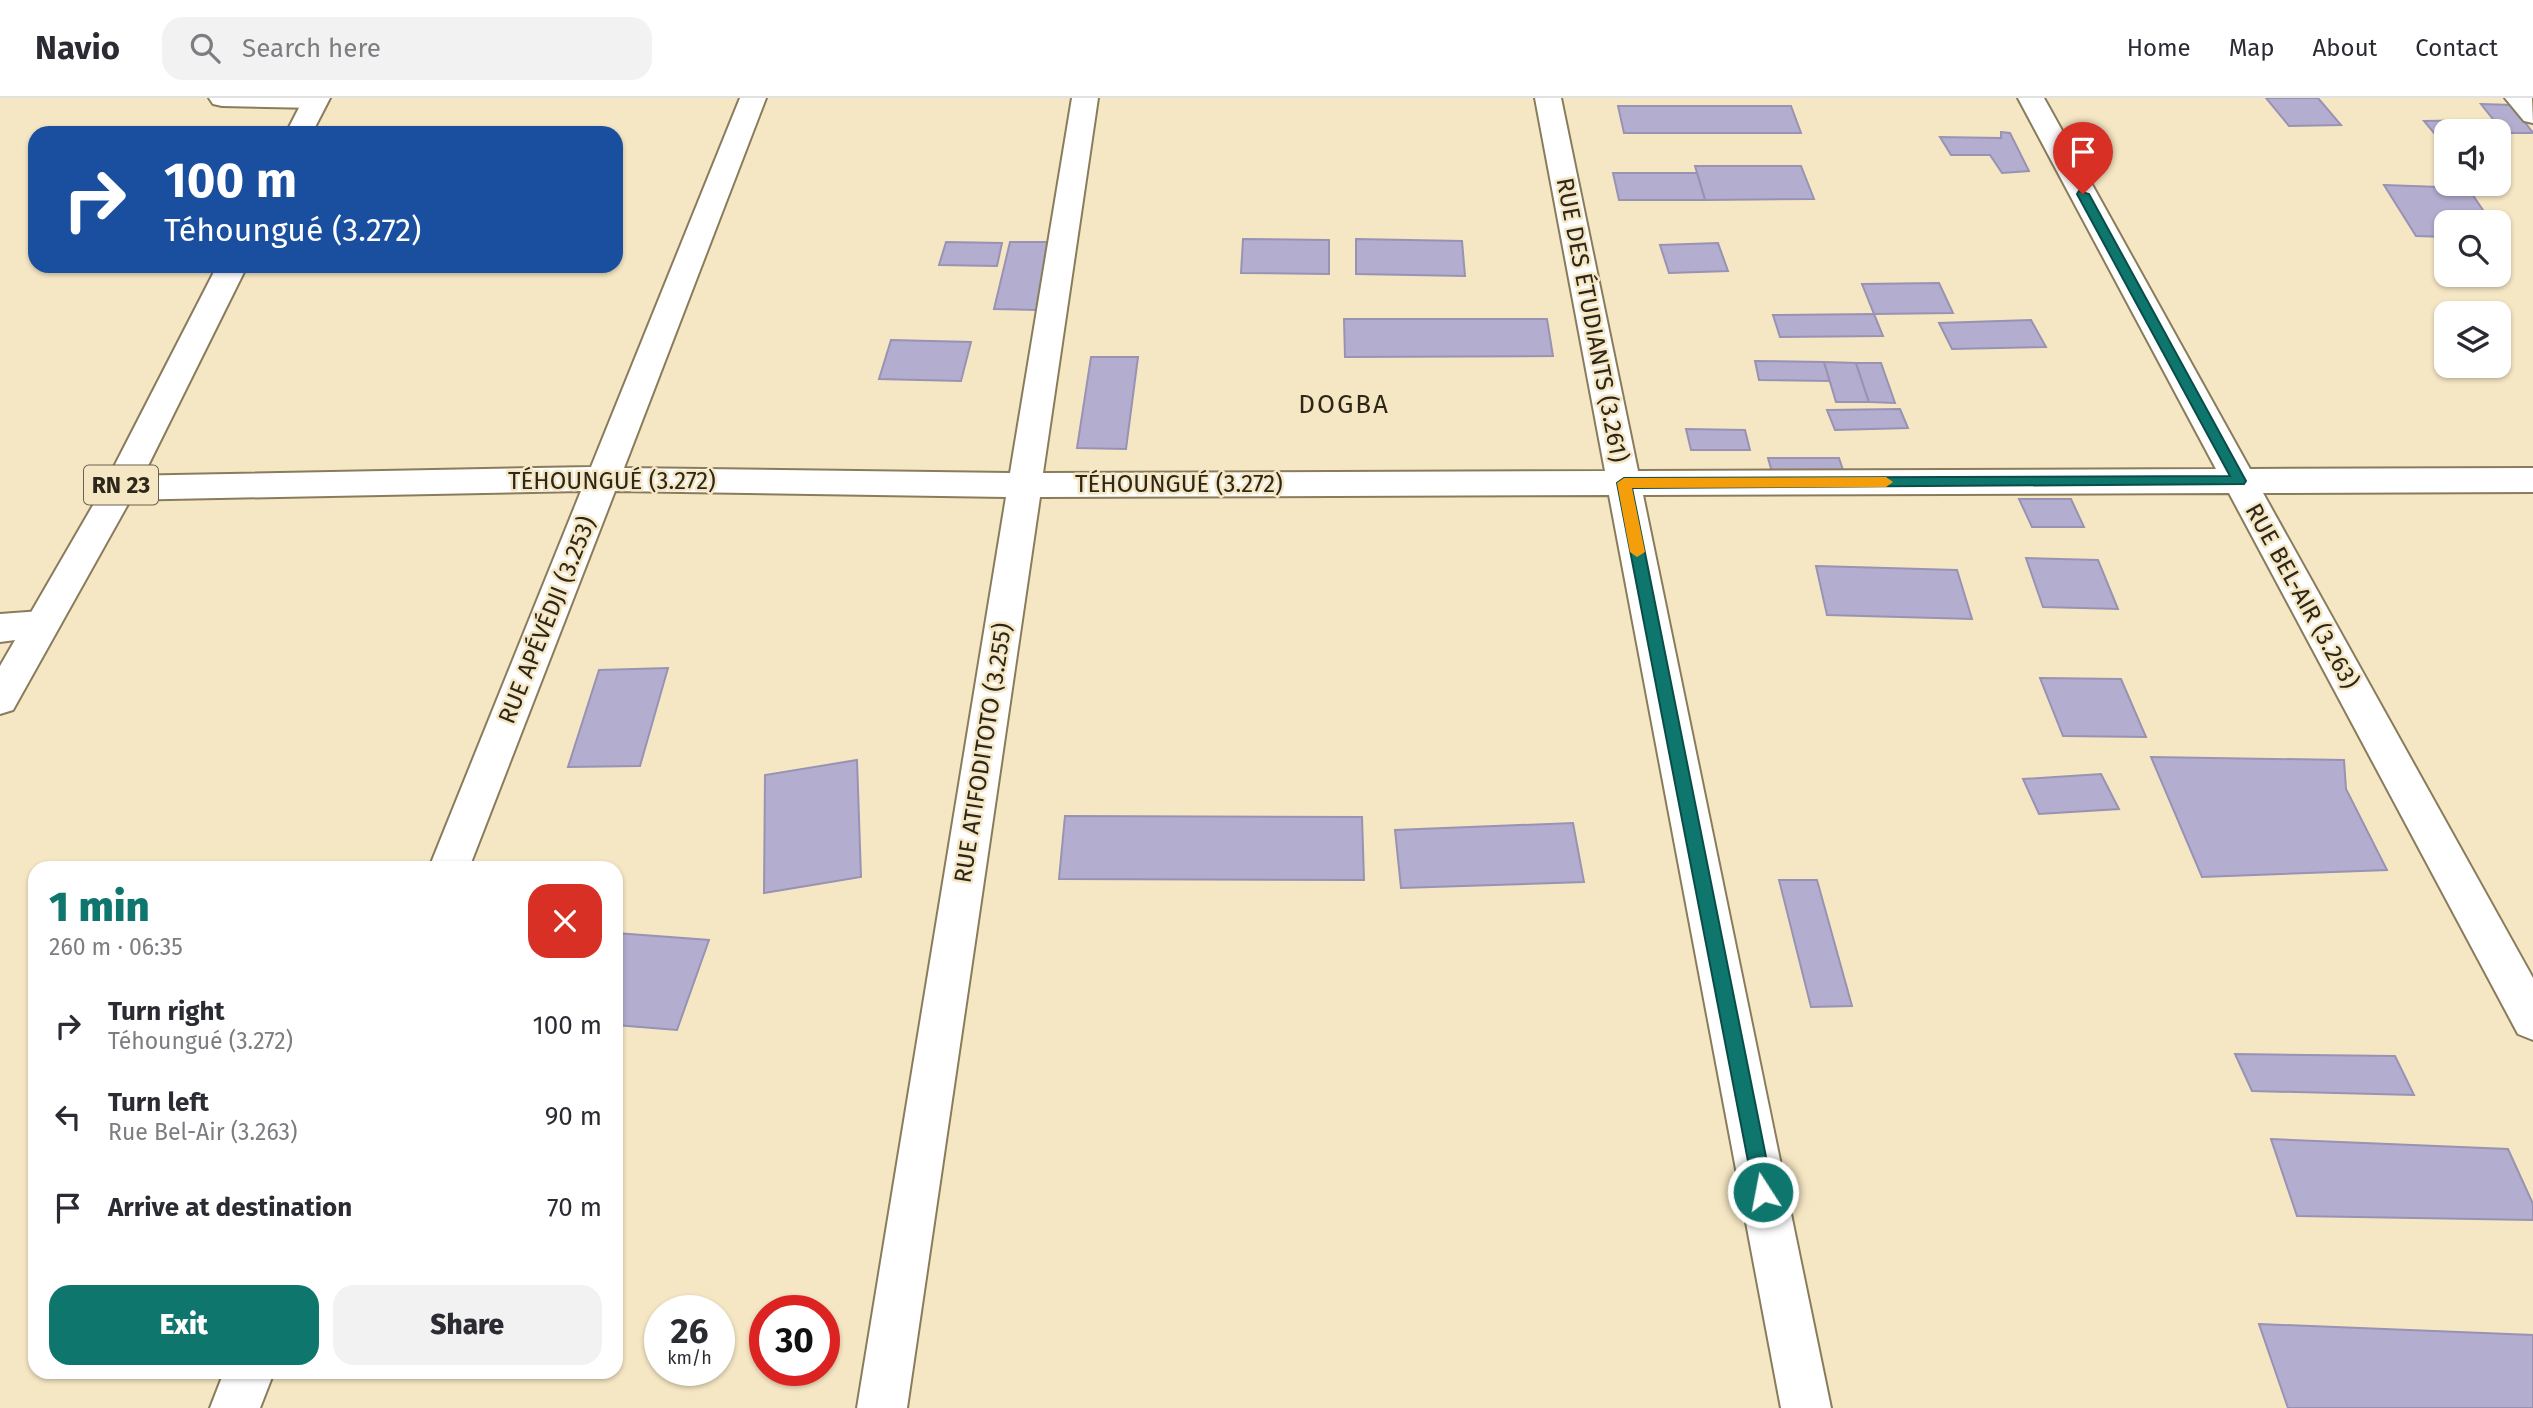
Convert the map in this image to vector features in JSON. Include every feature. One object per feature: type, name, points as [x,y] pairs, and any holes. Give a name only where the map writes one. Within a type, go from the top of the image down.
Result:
[{"type":"street","points":[[222,98],[316,99],[302,126]]},
{"type":"street","name":"RUE APÉVÉDJI (3.253)","points":[[452,861],[753,98]]},
{"type":"street","name":"RUE ATIFODITOTO (3.255)","points":[[882,1408],[1085,98]]},
{"type":"street","name":"RUE DES ÉTUDIANTS (3.261)","points":[[1548,98],[1806,1408]]},
{"type":"street","name":"RUE BEL-AIR (3.263)","points":[[2031,98],[2533,1020]]},
{"type":"street","points":[[2518,98],[2533,115]]},
{"type":"street","name":"RN 23","points":[[0,699],[120,488],[228,273]]},
{"type":"street","name":"TÉHOUNGUÉ (3.272)","points":[[120,488],[603,479],[1025,485],[2533,480]]},
{"type":"street","points":[[0,628],[41,625]]},
{"type":"street","points":[[235,1408],[246,1379]]},
{"type":"building","points":[[2266,98],[2318,98],[2341,125],[2289,126]]},
{"type":"building","points":[[2481,104],[2512,105],[2533,133],[2511,133],[2511,119],[2493,119]]},
{"type":"building","points":[[1618,106],[1791,106],[1801,133],[1624,133]]},
{"type":"building","points":[[2424,121],[2434,121],[2434,133]]},
{"type":"building","points":[[2001,132],[2010,133],[2029,171],[2002,173],[1990,155],[1951,155],[1940,137],[2001,138]]},
{"type":"building","points":[[1695,166],[1801,166],[1814,199],[1705,200]]},
{"type":"building","points":[[1613,173],[1697,173],[1705,200],[1619,200]]},
{"type":"building","points":[[2384,185],[2434,187],[2434,196],[2473,196],[2483,210],[2434,210],[2434,237],[2416,236]]},
{"type":"building","points":[[1243,239],[1329,240],[1329,274],[1241,273]]},
{"type":"building","points":[[1356,239],[1462,241],[1465,276],[1356,274]]},
{"type":"building","points":[[946,242],[1002,243],[997,266],[939,265]]},
{"type":"building","points":[[1010,242],[1051,242],[1037,310],[994,309]]},
{"type":"building","points":[[1718,243],[1728,271],[1669,273],[1660,245]]},
{"type":"building","points":[[1939,283],[1953,313],[1874,314],[1862,284]]},
{"type":"building","points":[[1874,314],[1883,336],[1780,337],[1773,315]]},
{"type":"building","points":[[1344,319],[1547,319],[1553,356],[1345,357]]},
{"type":"building","points":[[2031,320],[2046,347],[1952,349],[1939,323]]},
{"type":"building","points":[[891,340],[971,342],[961,381],[879,379]]},
{"type":"building","points":[[1091,357],[1138,357],[1126,449],[1077,448]]},
{"type":"building","points":[[1755,361],[1824,362],[1830,381],[1759,380]]},
{"type":"building","points":[[1824,362],[1856,363],[1869,402],[1836,402]]},
{"type":"building","points":[[1856,363],[1881,363],[1895,403],[1869,402]]},
{"type":"building","points":[[1900,409],[1908,428],[1835,430],[1827,410]]},
{"type":"building","points":[[1686,429],[1745,430],[1750,450],[1691,450]]},
{"type":"building","points":[[1768,458],[1839,458],[1845,476],[1773,476]]},
{"type":"building","points":[[2019,499],[2071,499],[2084,527],[2032,527]]},
{"type":"building","points":[[2026,558],[2098,560],[2118,609],[2043,607]]},
{"type":"building","points":[[1816,566],[1957,570],[1972,619],[1827,615]]},
{"type":"building","points":[[668,668],[640,766],[568,767],[599,670]]},
{"type":"building","points":[[2040,678],[2121,679],[2146,737],[2063,736]]},
{"type":"building","points":[[2151,757],[2344,760],[2346,789],[2387,870],[2202,877]]},
{"type":"building","points":[[857,760],[861,877],[764,893],[765,775]]},
{"type":"building","points":[[2101,774],[2119,809],[2039,814],[2023,779]]},
{"type":"building","points":[[1065,816],[1362,817],[1364,880],[1059,879]]},
{"type":"building","points":[[1573,823],[1584,882],[1401,888],[1395,830]]},
{"type":"building","points":[[1779,880],[1817,880],[1852,1006],[1811,1007]]},
{"type":"building","points":[[623,934],[709,940],[677,1030],[623,1026]]},
{"type":"building","points":[[2235,1054],[2395,1056],[2414,1095],[2252,1091]]},
{"type":"building","points":[[2271,1139],[2508,1149],[2533,1204],[2533,1220],[2297,1216]]},
{"type":"building","points":[[2259,1324],[2533,1335],[2533,1408],[2288,1408]]},
{"type":"slow traffic","points":[[1637,552],[1624,483],[1886,482]]},
{"type":"district","name":"DOGBA","points":[[1344,404]]},
{"type":"route","points":[[1763,1192],[1624,483],[2239,481],[2083,194]]}]
